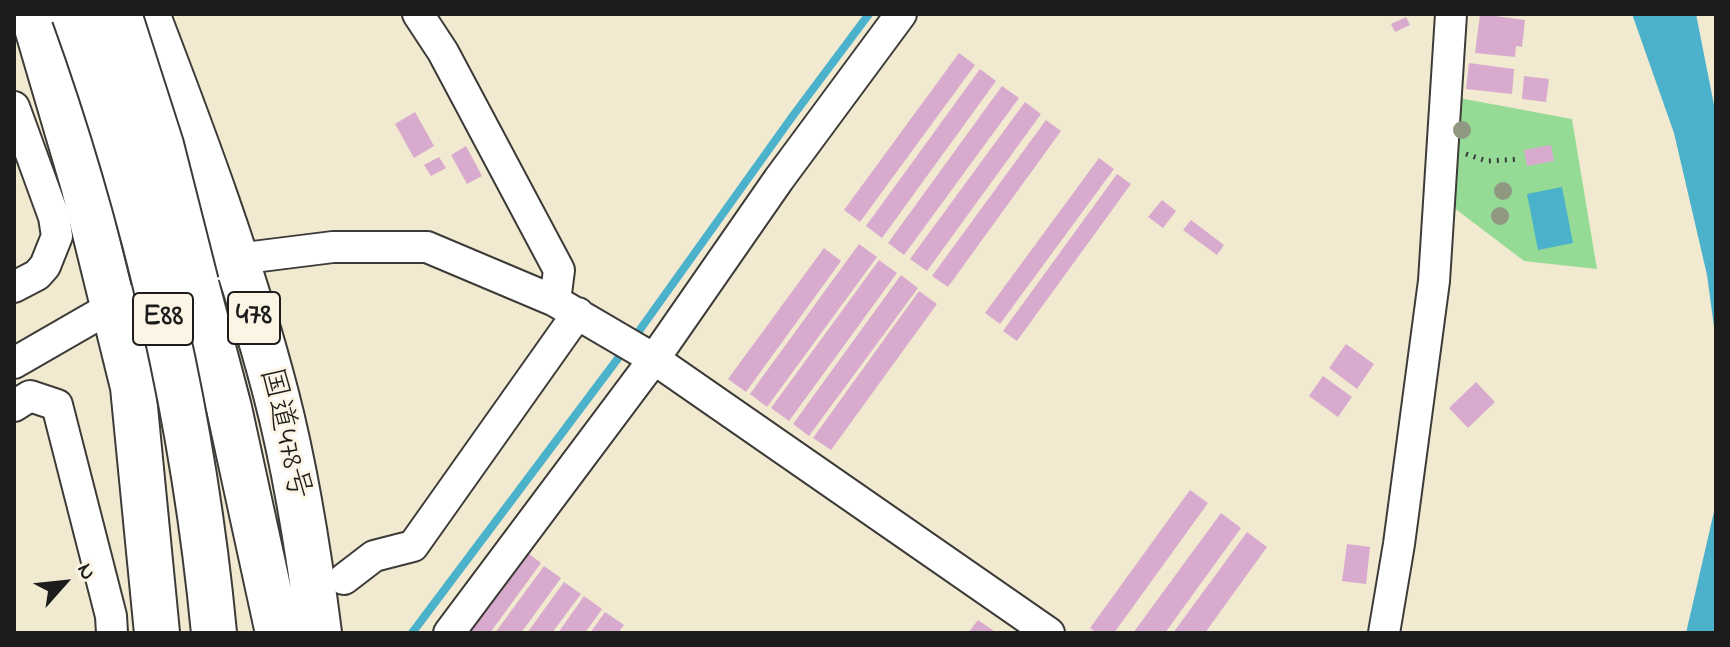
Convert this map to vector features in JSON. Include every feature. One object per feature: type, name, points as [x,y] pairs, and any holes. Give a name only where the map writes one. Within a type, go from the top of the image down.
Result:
[{"type":"highway","points":[[33,14],[57,89],[133,387],[157,633]]},
{"type":"highway","name":"E88","points":[[74,14],[137,211],[176,374],[205,535],[214,633]]},
{"type":"highway","name":"E88","points":[[119,14],[161,145],[196,283],[222,403],[255,633]]},
{"type":"highway","name":"国道478号","points":[[147,14],[237,259],[276,396],[300,512],[319,633]]},
{"type":"highway","points":[[196,283],[236,437],[278,633]]},
{"type":"street","points":[[418,14],[443,52],[559,270],[573,311]]},
{"type":"street","points":[[449,633],[654,359],[779,179],[901,14]]},
{"type":"street","points":[[1384,633],[1434,281],[1451,14]]},
{"type":"street","points":[[14,107],[54,217],[57,236],[45,266],[37,275],[14,287]]},
{"type":"street","points":[[14,363],[113,306],[237,259],[333,247],[427,247],[573,311],[654,359],[1049,633]]},
{"type":"street","points":[[344,579],[374,556],[413,546],[573,311]]},
{"type":"street","points":[[14,406],[30,396],[57,405],[111,616],[112,633]]},
{"type":"path","points":[[1442,147],[1487,161],[1520,159]]},
{"type":"green space","points":[[1459,98],[1572,119],[1597,269],[1524,261],[1445,201]]},
{"type":"water","points":[[1632,14],[1696,14],[1716,115],[1716,342],[1707,275],[1674,133]]},
{"type":"water","points":[[1562,187],[1573,243],[1538,250],[1527,194]]},
{"type":"water","points":[[1716,503],[1716,633],[1686,633]]},
{"type":"building","points":[[1480,14],[1525,20],[1522,47],[1516,46],[1515,57],[1475,53]]},
{"type":"building","points":[[1406,17],[1410,25],[1395,32],[1391,24]]},
{"type":"building","points":[[959,53],[975,65],[860,222],[844,210]]},
{"type":"building","points":[[1469,63],[1514,69],[1512,94],[1466,89]]},
{"type":"building","points":[[980,69],[996,81],[882,238],[866,226]]},
{"type":"building","points":[[1524,76],[1549,79],[1546,102],[1522,99]]},
{"type":"building","points":[[1002,86],[1019,98],[904,255],[888,243]]},
{"type":"building","points":[[1025,102],[1041,114],[927,271],[910,259]]},
{"type":"building","points":[[415,112],[434,146],[414,158],[395,124]]},
{"type":"building","points":[[1046,120],[1061,131],[948,287],[932,276]]},
{"type":"building","points":[[1551,145],[1554,161],[1527,166],[1524,150]]},
{"type":"building","points":[[466,146],[482,176],[467,184],[451,155]]},
{"type":"building","points":[[439,157],[446,168],[431,176],[424,165]]},
{"type":"building","points":[[1099,158],[1114,169],[1000,324],[985,313]]},
{"type":"building","points":[[1117,174],[1131,184],[1017,341],[1003,331]]},
{"type":"building","points":[[1162,200],[1176,211],[1163,228],[1148,217]]},
{"type":"building","points":[[1191,220],[1224,245],[1217,255],[1183,230]]},
{"type":"building","points":[[859,244],[877,257],[767,407],[750,394]]},
{"type":"building","points":[[824,248],[841,261],[746,392],[728,379]]},
{"type":"building","points":[[879,260],[897,273],[789,421],[771,408]]},
{"type":"building","points":[[901,275],[918,288],[809,436],[793,424]]},
{"type":"building","points":[[919,291],[937,304],[831,450],[813,438]]},
{"type":"building","points":[[1346,344],[1374,364],[1357,389],[1329,368]]},
{"type":"building","points":[[1323,376],[1352,397],[1338,417],[1309,396]]},
{"type":"building","points":[[1476,382],[1495,402],[1468,428],[1449,408]]},
{"type":"building","points":[[1190,490],[1208,503],[1114,633],[1097,633],[1090,628]]},
{"type":"building","points":[[1221,513],[1241,528],[1165,633],[1133,633]]},
{"type":"building","points":[[1247,532],[1267,547],[1205,633],[1173,633]]},
{"type":"building","points":[[1347,544],[1370,547],[1366,584],[1342,581]]},
{"type":"building","points":[[524,550],[541,563],[490,633],[463,633]]},
{"type":"building","points":[[544,566],[561,578],[521,633],[495,633]]},
{"type":"building","points":[[564,582],[581,594],[552,633],[527,633]]},
{"type":"building","points":[[584,596],[602,609],[585,633],[558,633]]},
{"type":"building","points":[[605,612],[624,625],[618,633],[590,633]]},
{"type":"building","points":[[978,620],[994,631],[968,633]]},
{"type":"waterway","points":[[634,338],[869,14]]},
{"type":"waterway","points":[[412,633],[625,349]]}]
